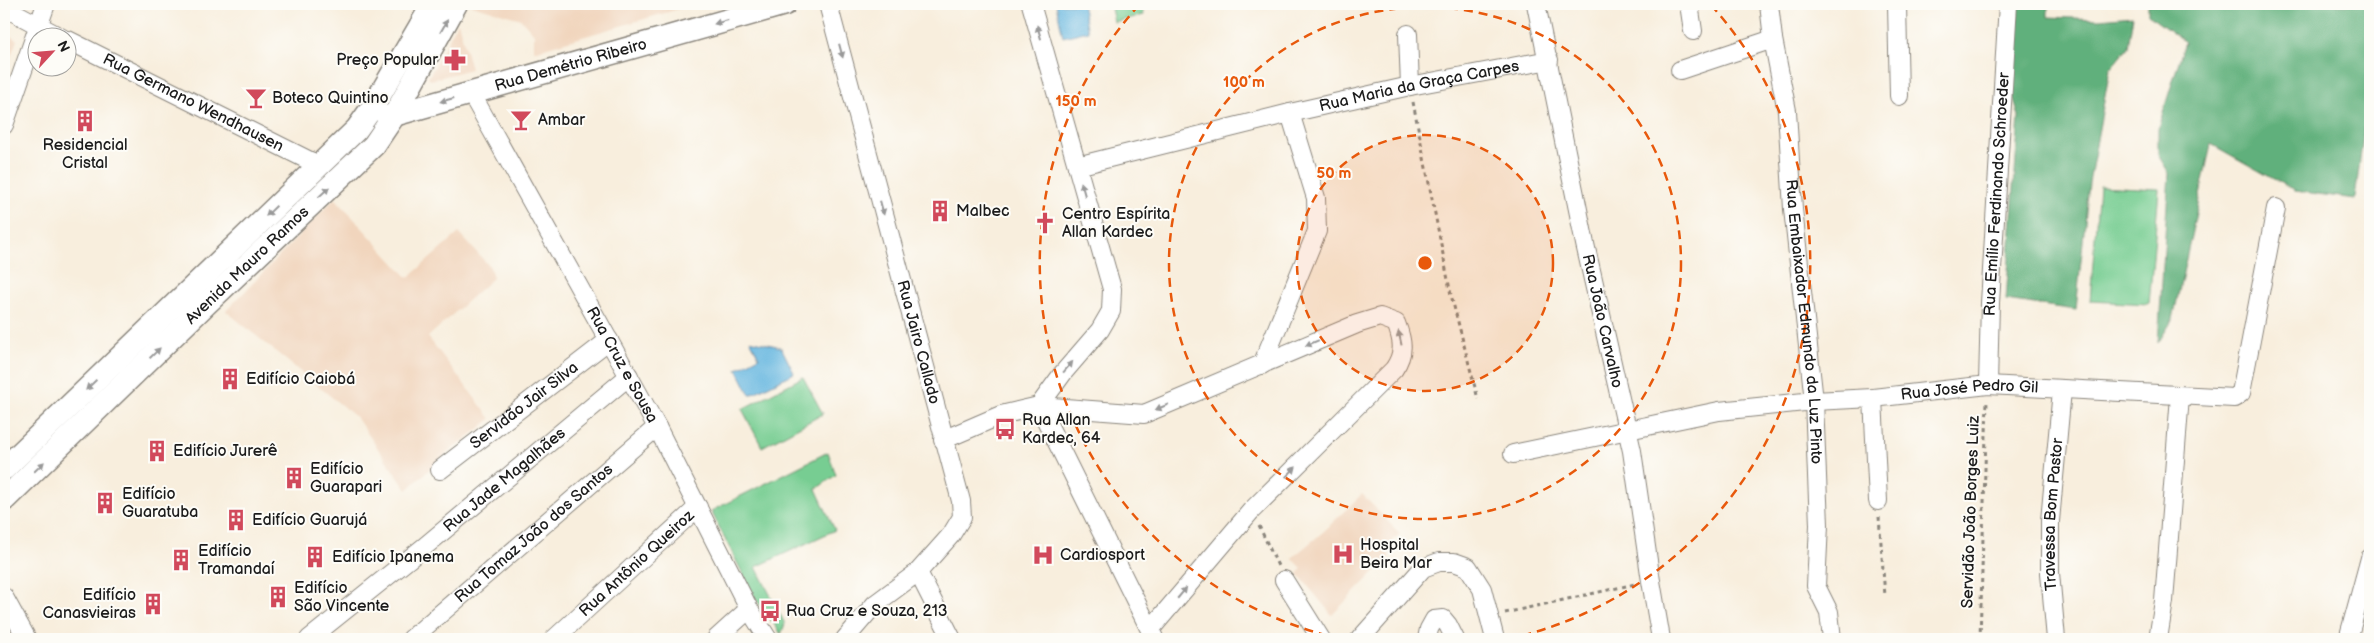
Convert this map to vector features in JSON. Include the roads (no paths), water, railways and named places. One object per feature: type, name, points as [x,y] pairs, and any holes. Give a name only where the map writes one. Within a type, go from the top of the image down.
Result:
[{"type":"main road","name":"Avenida Mauro Ramos","points":[[4,469],[357,129],[374,105],[433,4]]},
{"type":"main road","name":"Avenida Mauro Ramos","points":[[4,500],[206,304],[367,152],[394,114],[456,4]]},
{"type":"main road","name":"Rua Demétrio Ribeiro","points":[[357,129],[394,114],[785,4]]},
{"type":"street","points":[[4,125],[46,4]]},
{"type":"street","name":"Rua Jairo Callado","points":[[828,4],[943,440],[961,501],[962,517],[951,535],[918,572],[875,604],[845,639]]},
{"type":"street","points":[[1031,4],[1112,289],[1111,311],[1100,330],[1063,373],[1039,406]]},
{"type":"street","name":"Rua João Carvalho","points":[[1536,4],[1549,60],[1585,244],[1628,431],[1650,581],[1662,639]]},
{"type":"street","points":[[1689,4],[1693,31]]},
{"type":"street","name":"Rua Embaixador Edmundo da Luz Pinto","points":[[1769,4],[1773,39],[1787,111],[1793,209],[1814,401],[1819,525],[1816,586],[1829,612],[1832,639]]},
{"type":"street","points":[[1897,4],[1899,96]]},
{"type":"street","name":"Rua Emílio Ferdinando Schroeder","points":[[1988,385],[1990,303],[2008,4]]},
{"type":"street","points":[[4,7],[42,28]]},
{"type":"street","points":[[1408,34],[1410,86]]},
{"type":"street","points":[[1680,70],[1773,39]]},
{"type":"street","name":"Rua Germano Wendhausen","points":[[78,45],[318,165]]},
{"type":"street","name":"Rua Maria da Graça Carpes","points":[[1077,166],[1290,113],[1410,86],[1549,60]]},
{"type":"street","name":"Rua Cruz e Sousa","points":[[471,93],[657,427],[749,609],[768,639]]},
{"type":"street","points":[[1262,365],[1317,231],[1316,198],[1290,113]]},
{"type":"street","name":"Rua José Pedro Gil","points":[[1513,454],[1719,411],[1814,401],[1873,398],[1988,385],[2234,398],[2241,393],[2276,208]]},
{"type":"street","points":[[943,440],[1001,415],[1039,406],[1144,414],[1356,324],[1380,317],[1396,323],[1402,339],[1402,357],[1394,369],[1251,511],[1153,635],[1039,406]]},
{"type":"street","name":"Servidão Jair Silva","points":[[440,470],[609,340]]},
{"type":"street","name":"Rua Jade Magalhães","points":[[309,639],[424,547],[629,376]]},
{"type":"street","name":"Travessa Bom Pastor","points":[[2056,639],[2050,573],[2050,521],[2062,390]]},
{"type":"street","points":[[2158,639],[2164,601],[2180,396]]},
{"type":"street","points":[[1873,398],[1878,501]]},
{"type":"street","name":"Rua Tomaz João dos Santos","points":[[411,639],[657,427]]},
{"type":"street","name":"Rua Antônio Queiroz","points":[[554,639],[698,507]]},
{"type":"street","points":[[2348,639],[2370,558]]},
{"type":"street","points":[[1360,639],[1423,568],[1439,562],[1454,562],[1468,567],[1482,589],[1495,639]]},
{"type":"street","points":[[918,572],[952,639]]},
{"type":"street","points":[[1284,580],[1321,639]]},
{"type":"street","points":[[4,597],[27,639]]},
{"type":"street","points":[[716,639],[749,609]]},
{"type":"street","points":[[1427,639],[1429,629],[1434,620],[1443,619],[1455,639]]},
{"type":"water","points":[[1056,4],[1082,4],[1088,31],[1063,37]]},
{"type":"water","points":[[750,340],[781,347],[794,373],[750,395],[737,369],[759,357]]},
{"type":"place","name":"Preço Popular","points":[[455,60]]},
{"type":"place","name":"Boteco Quintino","points":[[256,98]]},
{"type":"place","name":"Ambar","points":[[521,120]]},
{"type":"place","name":"Residencial Cristal","points":[[85,121]]},
{"type":"place","name":"Malbec","points":[[940,211]]},
{"type":"place","name":"Centro Espírita Allan Kardec","points":[[1045,223]]},
{"type":"place","name":"Edifício Caiobá","points":[[230,379]]},
{"type":"place","name":"Rua Allan Kardec, 64","points":[[1005,429]]},
{"type":"place","name":"Edifício Jurerê","points":[[157,451]]},
{"type":"place","name":"Edifício Guarapari","points":[[294,478]]},
{"type":"place","name":"Edifício Guaratuba","points":[[105,503]]},
{"type":"place","name":"Edifício Guarujá","points":[[236,520]]},
{"type":"place","name":"Hospital Beira Mar","points":[[1343,554]]},
{"type":"place","name":"Cardiosport","points":[[1043,555]]},
{"type":"place","name":"Edifício Ipanema","points":[[315,557]]},
{"type":"place","name":"Edifício Tramandaí","points":[[181,560]]},
{"type":"place","name":"Edifício São Vincente","points":[[278,597]]},
{"type":"place","name":"Edifício Canasvieiras","points":[[153,604]]},
{"type":"place","name":"Rua Cruz e Souza, 213","points":[[770,611]]}]
